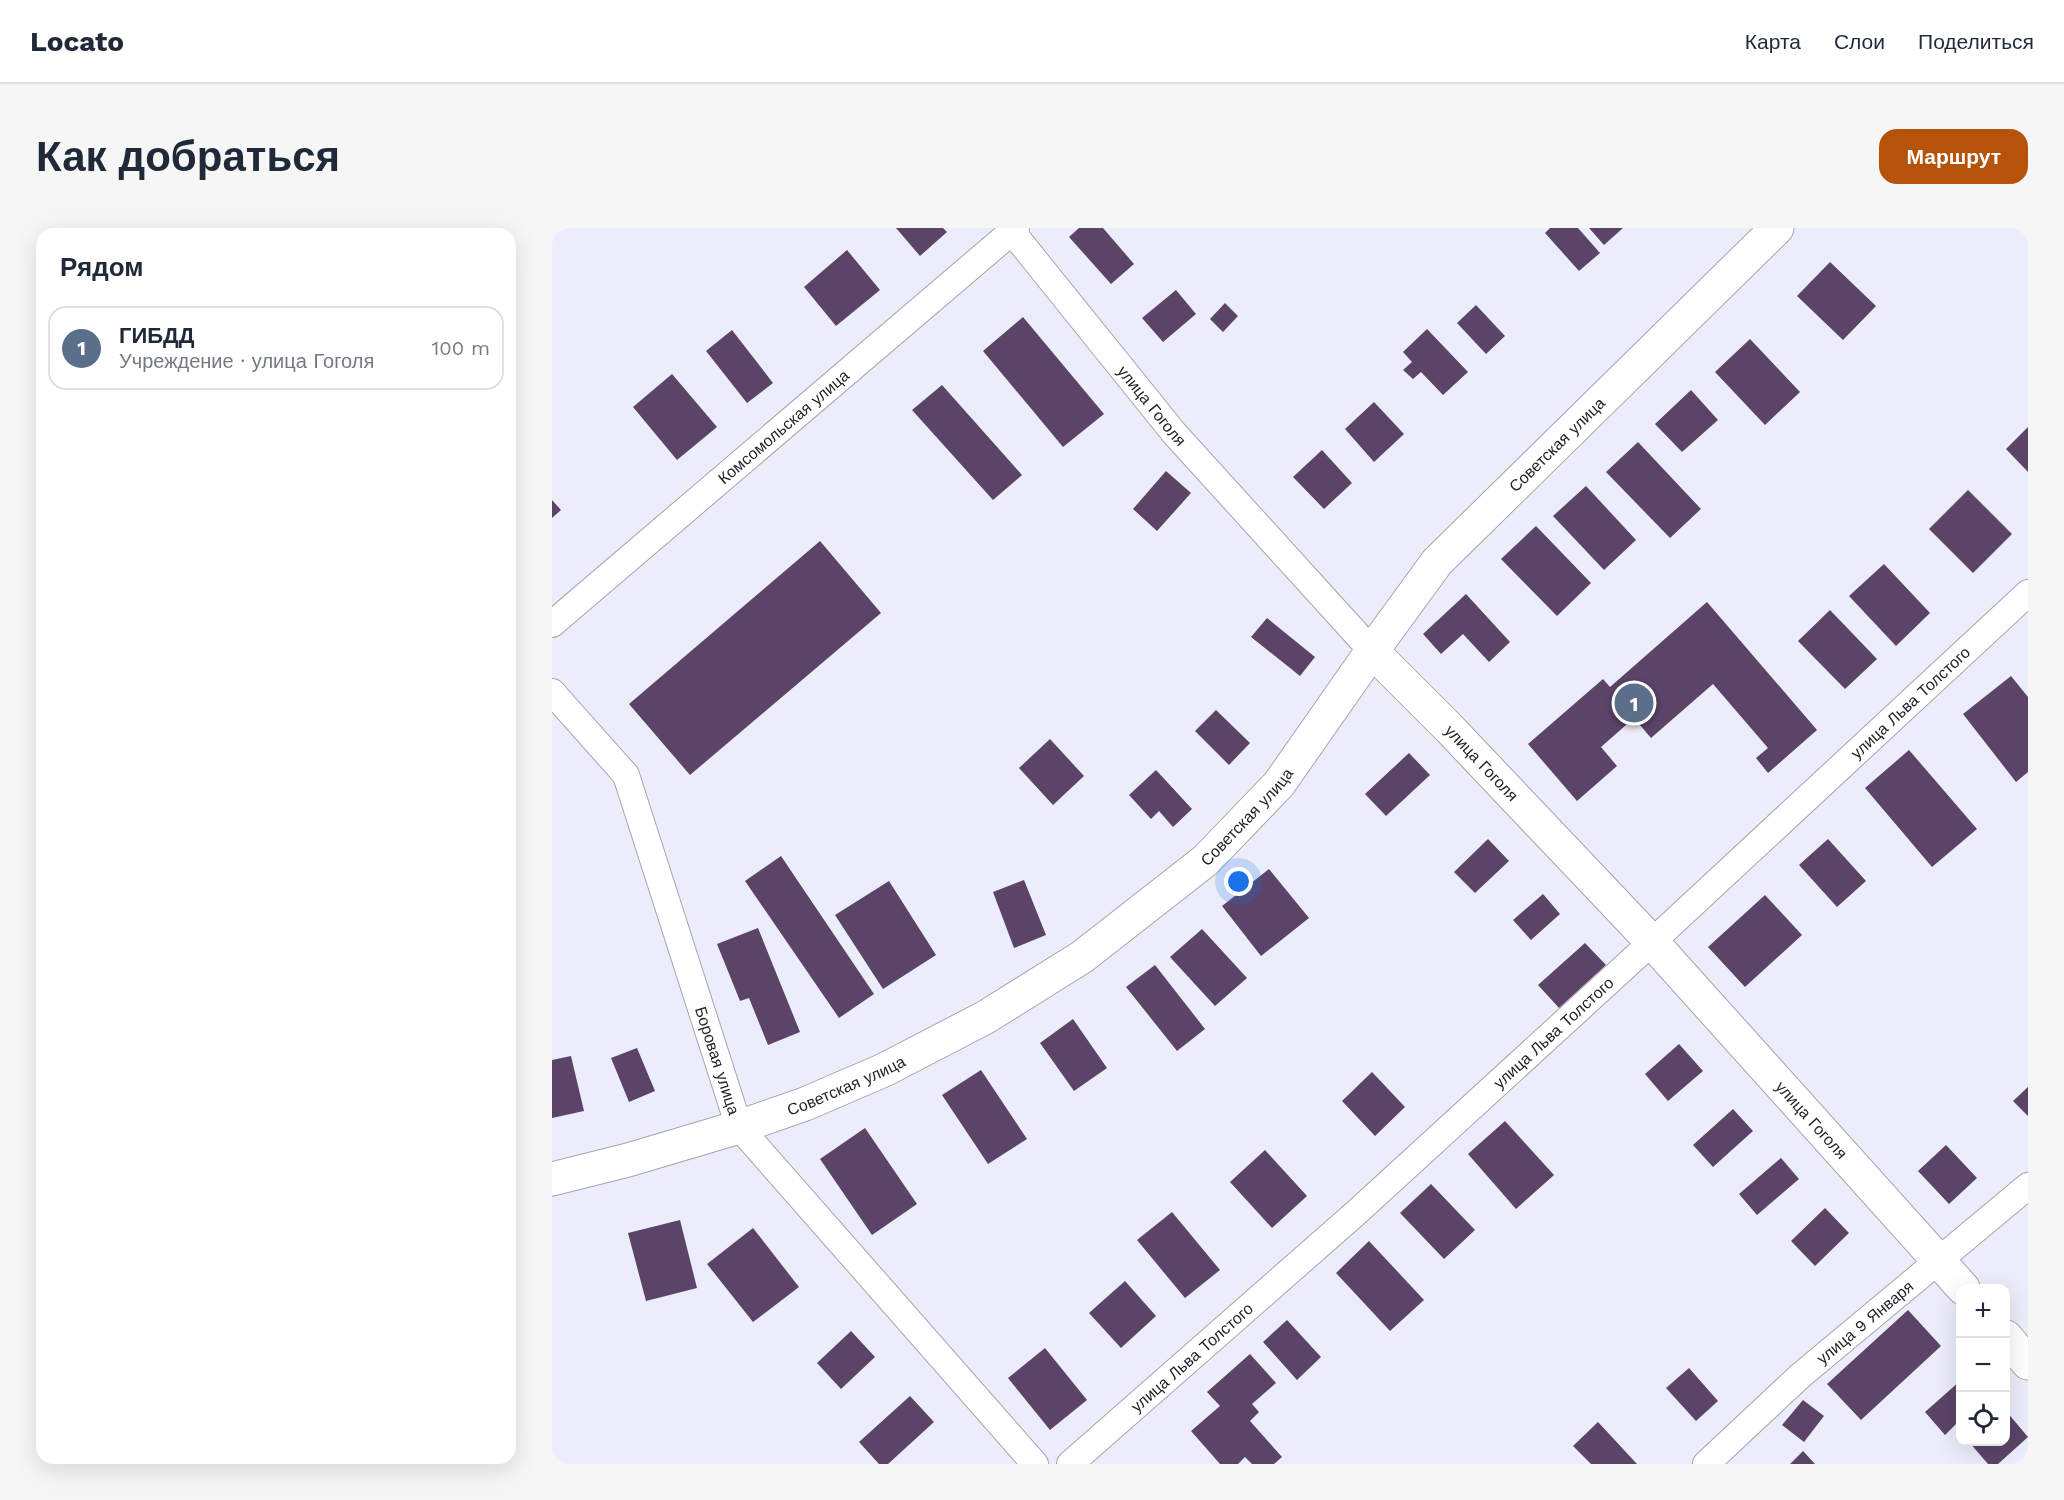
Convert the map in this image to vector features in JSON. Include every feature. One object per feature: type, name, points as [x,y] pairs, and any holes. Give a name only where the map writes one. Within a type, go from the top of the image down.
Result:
[{"type":"main road","name":"Советская улица","points":[[552,1179],[628,1160],[739,1127],[805,1104],[884,1070],[987,1017],[1082,957],[1206,860],[1279,784],[1437,562],[1777,228]]},
{"type":"main road","name":"улица Гоголя","points":[[1372,651],[1448,727],[1652,942],[1959,1284]]},
{"type":"main road","points":[[2010,1343],[2028,1363]]},
{"type":"street","name":"улица Гоголя","points":[[1012,229],[1174,433],[1372,651]]},
{"type":"street","name":"Комсомольская улица","points":[[552,624],[1012,229]]},
{"type":"street","name":"улица Льва Толстого","points":[[1070,1464],[1357,1212],[2028,593]]},
{"type":"street","name":"Боровая улица","points":[[552,692],[626,775],[739,1127],[1035,1464]]},
{"type":"street","name":"улица 9 Января","points":[[1706,1464],[1800,1376],[2028,1185]]},
{"type":"building","points":[[896,228],[943,228],[947,232],[920,256]]},
{"type":"building","points":[[1079,228],[1103,228],[1134,264],[1111,284],[1069,237]]},
{"type":"building","points":[[1550,228],[1578,228],[1600,253],[1579,271],[1545,233]]},
{"type":"building","points":[[1589,228],[1623,228],[1604,245]]},
{"type":"building","points":[[847,250],[880,290],[836,326],[804,287]]},
{"type":"building","points":[[1830,262],[1876,306],[1843,340],[1797,296]]},
{"type":"building","points":[[1176,290],[1196,314],[1163,342],[1142,318]]},
{"type":"building","points":[[1225,303],[1238,316],[1223,332],[1210,319]]},
{"type":"building","points":[[1476,305],[1505,336],[1486,354],[1457,323]]},
{"type":"building","points":[[1023,317],[1104,414],[1063,447],[983,351]]},
{"type":"building","points":[[1427,329],[1468,372],[1443,395],[1421,372],[1413,379],[1403,370],[1412,362],[1403,352]]},
{"type":"building","points":[[732,330],[773,383],[747,403],[706,351]]},
{"type":"building","points":[[1750,339],[1800,392],[1765,425],[1715,372]]},
{"type":"building","points":[[672,374],[717,427],[677,460],[633,407]]},
{"type":"building","points":[[942,385],[1022,475],[993,500],[912,410]]},
{"type":"building","points":[[1691,390],[1718,420],[1682,452],[1655,424]]},
{"type":"building","points":[[1374,402],[1404,434],[1374,462],[1345,429]]},
{"type":"building","points":[[2028,427],[2028,472],[2006,449]]},
{"type":"building","points":[[1638,442],[1701,509],[1670,538],[1606,472]]},
{"type":"building","points":[[1322,450],[1352,483],[1324,509],[1293,477]]},
{"type":"building","points":[[1166,471],[1191,493],[1157,531],[1133,509]]},
{"type":"building","points":[[1586,486],[1636,540],[1604,570],[1553,516]]},
{"type":"building","points":[[1968,490],[2012,534],[1973,573],[1929,529]]},
{"type":"building","points":[[552,500],[561,510],[552,518]]},
{"type":"building","points":[[1536,526],[1591,583],[1557,616],[1501,559]]},
{"type":"building","points":[[820,541],[881,613],[690,775],[629,704]]},
{"type":"building","points":[[1884,564],[1930,613],[1896,646],[1849,596]]},
{"type":"building","points":[[1466,594],[1510,642],[1489,662],[1463,634],[1441,654],[1423,634]]},
{"type":"building","points":[[1707,602],[1817,730],[1768,773],[1756,758],[1768,748],[1713,684],[1651,738],[1634,718],[1601,747],[1617,766],[1577,801],[1528,744],[1603,679],[1610,687]]},
{"type":"building","points":[[1830,610],[1877,659],[1845,689],[1798,641]]},
{"type":"building","points":[[1267,618],[1315,657],[1300,676],[1251,637]]},
{"type":"building","points":[[2011,676],[2028,697],[2028,772],[2016,782],[1963,714]]},
{"type":"building","points":[[1216,710],[1250,743],[1229,765],[1195,731]]},
{"type":"building","points":[[1050,739],[1084,776],[1053,805],[1019,768]]},
{"type":"building","points":[[1909,750],[1977,829],[1932,867],[1865,788]]},
{"type":"building","points":[[1409,753],[1430,775],[1386,816],[1365,794]]},
{"type":"building","points":[[1156,770],[1192,809],[1173,827],[1159,811],[1151,819],[1129,795]]},
{"type":"building","points":[[1488,839],[1509,861],[1475,893],[1454,872]]},
{"type":"building","points":[[1828,839],[1866,881],[1837,907],[1799,865]]},
{"type":"building","points":[[781,856],[874,994],[839,1018],[745,881]]},
{"type":"building","points":[[1269,869],[1309,918],[1261,956],[1222,906]]},
{"type":"building","points":[[1024,880],[1046,935],[1014,948],[993,892]]},
{"type":"building","points":[[889,881],[936,955],[883,989],[835,915]]},
{"type":"building","points":[[1543,894],[1560,914],[1531,940],[1513,920]]},
{"type":"building","points":[[1765,895],[1802,935],[1745,987],[1708,947]]},
{"type":"building","points":[[758,928],[800,1032],[768,1045],[749,998],[740,1001],[717,944]]},
{"type":"building","points":[[1202,929],[1247,978],[1215,1006],[1170,957]]},
{"type":"building","points":[[1585,943],[1606,965],[1559,1008],[1538,985]]},
{"type":"building","points":[[1155,965],[1205,1029],[1177,1051],[1126,987]]},
{"type":"building","points":[[1073,1019],[1107,1068],[1074,1091],[1040,1043]]},
{"type":"building","points":[[1679,1044],[1703,1071],[1668,1101],[1645,1074]]},
{"type":"building","points":[[637,1048],[655,1091],[629,1102],[611,1058]]},
{"type":"building","points":[[571,1056],[584,1111],[552,1118],[552,1060]]},
{"type":"building","points":[[981,1070],[1027,1139],[988,1164],[942,1095]]},
{"type":"building","points":[[1372,1072],[1405,1107],[1375,1136],[1342,1101]]},
{"type":"building","points":[[2028,1087],[2028,1116],[2013,1101]]},
{"type":"building","points":[[1733,1109],[1753,1131],[1713,1167],[1693,1145]]},
{"type":"building","points":[[1505,1121],[1554,1175],[1516,1209],[1468,1154]]},
{"type":"building","points":[[865,1128],[917,1204],[872,1235],[820,1159]]},
{"type":"building","points":[[1946,1145],[1977,1178],[1949,1204],[1918,1171]]},
{"type":"building","points":[[1265,1150],[1307,1196],[1272,1228],[1230,1182]]},
{"type":"building","points":[[1781,1158],[1799,1179],[1757,1215],[1739,1194]]},
{"type":"building","points":[[1431,1184],[1475,1230],[1444,1259],[1400,1213]]},
{"type":"building","points":[[1825,1208],[1849,1233],[1815,1266],[1791,1241]]},
{"type":"building","points":[[1172,1212],[1220,1270],[1185,1298],[1137,1240]]},
{"type":"building","points":[[680,1220],[697,1288],[646,1301],[628,1233]]},
{"type":"building","points":[[753,1228],[799,1287],[753,1322],[707,1264]]},
{"type":"building","points":[[1369,1241],[1424,1300],[1390,1331],[1336,1273]]},
{"type":"building","points":[[1125,1281],[1156,1316],[1121,1348],[1089,1313]]},
{"type":"building","points":[[1908,1310],[1941,1346],[1861,1420],[1827,1384]]},
{"type":"building","points":[[1287,1320],[1321,1357],[1297,1380],[1263,1342]]},
{"type":"building","points":[[851,1331],[875,1357],[841,1389],[817,1363]]},
{"type":"building","points":[[1045,1348],[1087,1400],[1050,1430],[1008,1378]]},
{"type":"building","points":[[1250,1354],[1276,1383],[1252,1404],[1259,1412],[1250,1421],[1282,1457],[1274,1464],[1252,1464],[1245,1457],[1238,1464],[1220,1464],[1191,1431],[1220,1406],[1207,1392]]},
{"type":"building","points":[[1689,1368],[1718,1401],[1696,1421],[1666,1388]]},
{"type":"building","points":[[1956,1385],[1956,1424],[1945,1435],[1925,1412]]},
{"type":"building","points":[[910,1396],[934,1422],[888,1464],[879,1464],[859,1442]]},
{"type":"building","points":[[1803,1400],[1824,1416],[1804,1442],[1782,1425]]},
{"type":"building","points":[[2010,1416],[2028,1437],[1998,1464],[1988,1464],[1972,1446],[2010,1446]]},
{"type":"building","points":[[1598,1422],[1637,1464],[1591,1464],[1573,1446]]},
{"type":"building","points":[[1803,1451],[1815,1464],[1790,1464]]},
{"type":"place","name":"ГИБДД","points":[[1634,703]]}]
